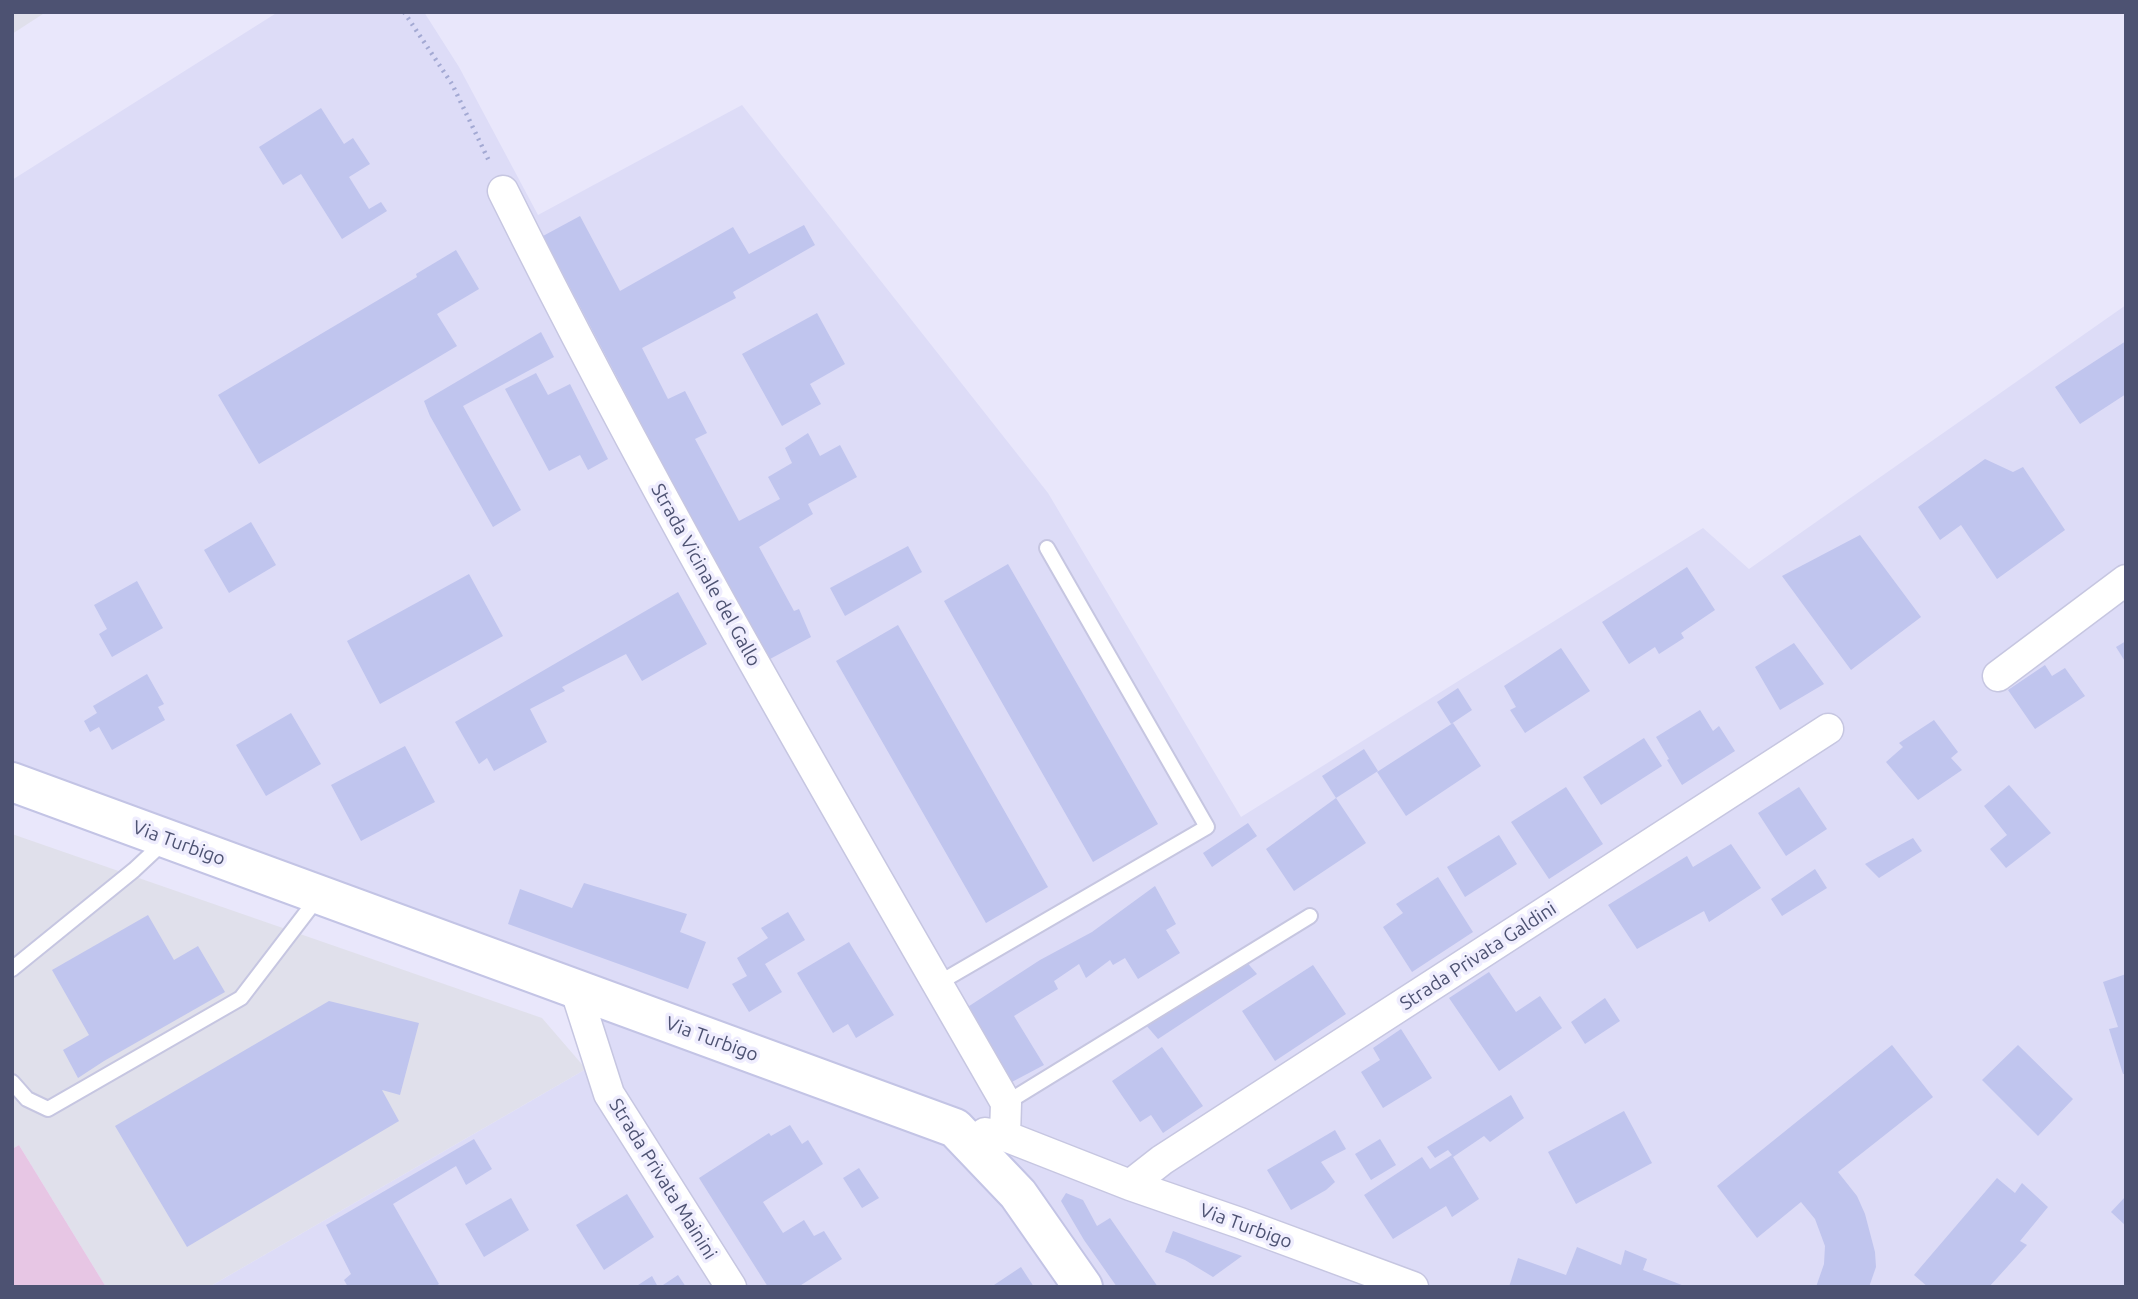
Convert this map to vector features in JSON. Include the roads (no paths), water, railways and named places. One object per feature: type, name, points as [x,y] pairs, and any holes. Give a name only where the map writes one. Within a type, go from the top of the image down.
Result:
[{"type":"main road","name":"Via Turbigo","points":[[12,782],[955,1128]]},
{"type":"main road","points":[[955,1128],[1018,1194],[1083,1287]]},
{"type":"street","name":"Strada Vicinale del Gallo","points":[[503,191],[567,321],[744,646],[1006,1103]]},
{"type":"street","points":[[1998,676],[2126,580]]},
{"type":"street","name":"Strada Privata Galdini","points":[[1130,1185],[1161,1160],[1828,729]]},
{"type":"street","name":"Strada Privata Mainini","points":[[575,988],[610,1094],[730,1287]]},
{"type":"street","points":[[1005,1136],[1006,1103]]},
{"type":"street","name":"Via Turbigo","points":[[955,1128],[1005,1136],[1130,1185],[1413,1287]]},
{"type":"lane","points":[[937,984],[1207,827],[1047,548]]},
{"type":"lane","points":[[12,970],[168,839]]},
{"type":"lane","points":[[12,1082],[27,1099],[48,1109],[241,998],[320,894]]},
{"type":"lane","points":[[1006,1103],[1310,916]]}]
